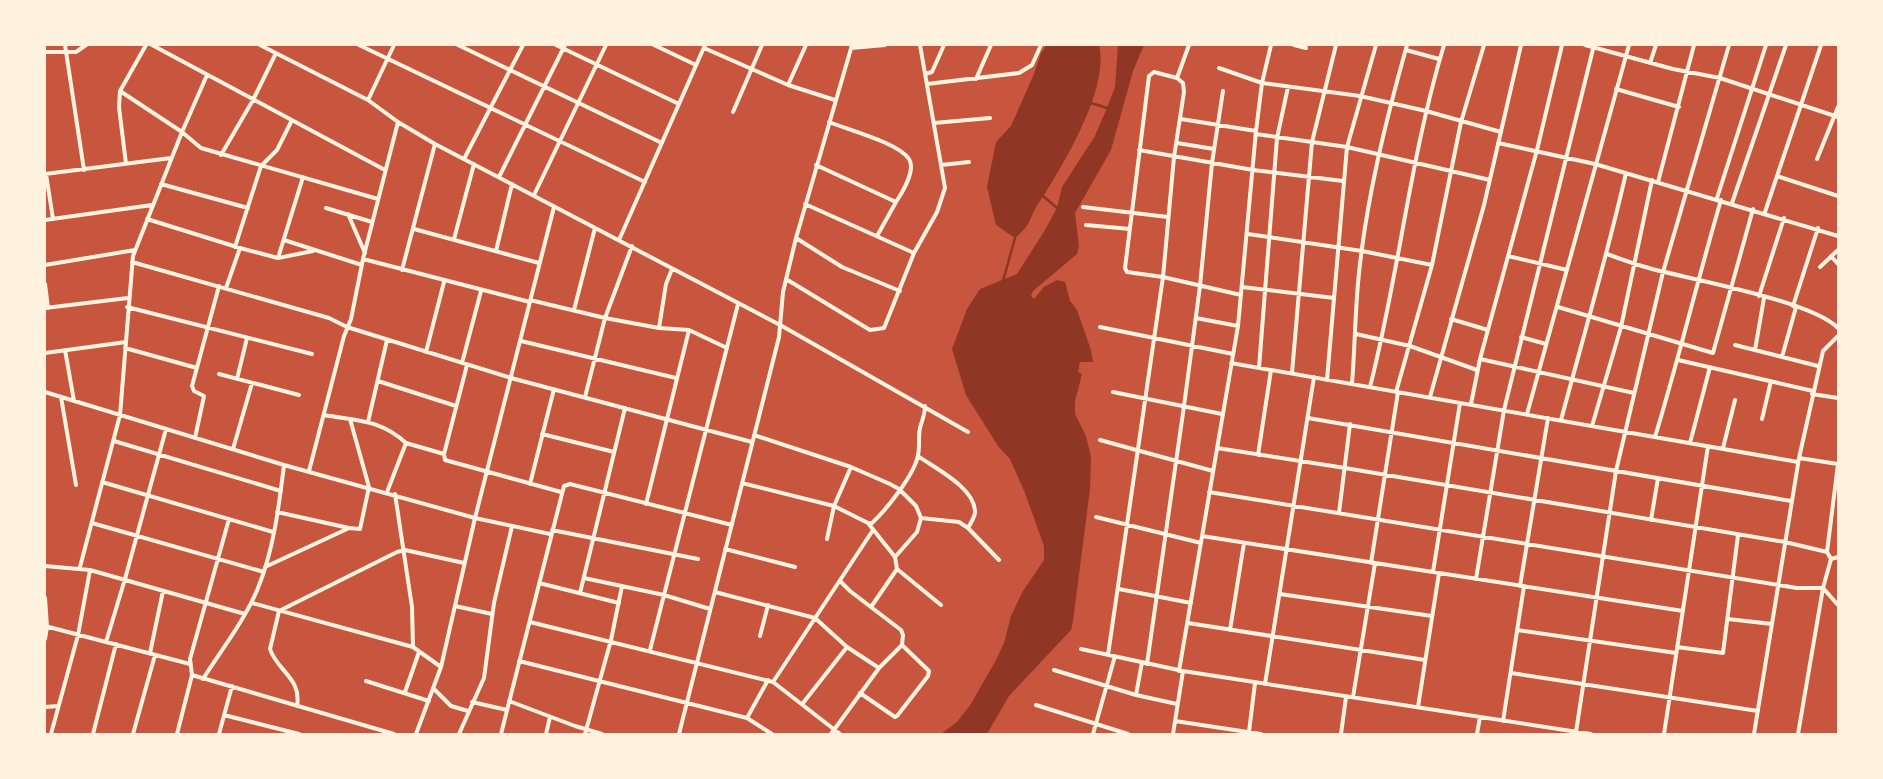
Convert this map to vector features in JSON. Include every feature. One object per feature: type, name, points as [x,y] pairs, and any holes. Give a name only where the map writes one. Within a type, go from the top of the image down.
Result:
[{"type":"street","points":[[65,45],[84,170]]},
{"type":"street","points":[[45,52],[66,54],[76,52],[86,45]]},
{"type":"street","points":[[126,164],[119,107],[120,91],[146,45]]},
{"type":"street","points":[[152,45],[385,170]]},
{"type":"street","points":[[260,45],[368,100],[398,122],[435,144],[782,326],[968,432]]},
{"type":"street","points":[[359,45],[524,126],[644,182]]},
{"type":"street","points":[[368,100],[394,45]]},
{"type":"street","points":[[458,45],[662,143]]},
{"type":"street","points":[[464,159],[492,109],[523,45]]},
{"type":"street","points":[[556,45],[564,47],[679,104]]},
{"type":"street","points":[[534,195],[606,45]]},
{"type":"street","points":[[654,45],[696,66]]},
{"type":"street","points":[[733,112],[762,45]]},
{"type":"street","points":[[788,85],[806,45]]},
{"type":"street","points":[[679,734],[782,326],[786,279],[796,238],[835,100],[852,47],[884,45]]},
{"type":"street","points":[[786,279],[870,330],[884,328],[914,253],[938,212],[945,188],[920,45]]},
{"type":"street","points":[[925,74],[932,72],[944,45]]},
{"type":"street","points":[[976,78],[991,45]]},
{"type":"street","points":[[927,84],[1019,73],[1028,69],[1041,45]]},
{"type":"street","points":[[1176,78],[1189,45]]},
{"type":"street","points":[[1172,734],[1191,603],[1238,326],[1256,133],[1262,83],[1271,45]]},
{"type":"street","points":[[1294,45],[1306,48]]},
{"type":"street","points":[[1292,374],[1305,242],[1312,142],[1326,92],[1336,45]]},
{"type":"street","points":[[1327,380],[1347,147],[1376,45]]},
{"type":"street","points":[[1370,387],[1382,341],[1404,215],[1426,111],[1444,45]]},
{"type":"street","points":[[1352,698],[1368,606],[1378,520],[1397,392],[1432,265],[1461,122],[1484,45]]},
{"type":"street","points":[[1430,398],[1490,180],[1521,45]]},
{"type":"street","points":[[1470,404],[1477,370],[1537,150],[1562,45]]},
{"type":"street","points":[[1584,45],[1752,87],[1836,117]]},
{"type":"street","points":[[1527,414],[1629,45]]},
{"type":"street","points":[[1650,62],[1656,45]]},
{"type":"street","points":[[1658,182],[1694,45]]},
{"type":"street","points":[[1576,732],[1616,471],[1627,431],[1634,393],[1650,336],[1663,272],[1730,45]]},
{"type":"street","points":[[1654,437],[1678,360],[1719,199],[1766,45]]},
{"type":"street","points":[[1732,203],[1786,45]]},
{"type":"street","points":[[1765,212],[1820,45]]},
{"type":"street","points":[[1476,579],[1504,410],[1565,156],[1594,46]]},
{"type":"street","points":[[499,177],[564,47]]},
{"type":"street","points":[[619,240],[704,47],[788,85],[835,100]]},
{"type":"street","points":[[1352,384],[1358,278],[1362,251],[1379,153],[1406,47],[1439,59]]},
{"type":"street","points":[[221,156],[253,100],[276,54]]},
{"type":"street","points":[[1219,68],[1262,83],[1360,96],[1426,111],[1501,132]]},
{"type":"street","points":[[1108,655],[1163,277],[1174,157],[1181,119],[1184,87],[1176,78],[1154,72],[1149,76],[1125,270],[1163,277],[1241,295]]},
{"type":"street","points":[[80,567],[120,415],[127,307],[135,250],[171,158],[207,75]]},
{"type":"street","points":[[1259,368],[1271,238],[1277,138],[1288,87]]},
{"type":"street","points":[[1616,89],[1679,107]]},
{"type":"street","points":[[120,91],[182,132],[193,144],[221,156],[378,199]]},
{"type":"street","points":[[1147,664],[1196,318],[1212,163],[1223,91]]},
{"type":"street","points":[[1817,159],[1836,117],[1838,106]]},
{"type":"street","points":[[934,123],[990,118]]},
{"type":"street","points":[[1181,119],[1277,138],[1379,153],[1490,180]]},
{"type":"street","points":[[226,288],[261,166],[278,150],[292,120]]},
{"type":"street","points":[[309,471],[398,122]]},
{"type":"street","points":[[829,122],[894,147],[909,160],[911,169],[896,202],[877,236]]},
{"type":"street","points":[[1177,143],[1214,148]]},
{"type":"street","points":[[1498,143],[1595,164],[1765,212],[1838,236]]},
{"type":"street","points":[[402,270],[435,144]]},
{"type":"street","points":[[1139,150],[1253,170],[1343,181]]},
{"type":"street","points":[[53,219],[46,174],[171,158]]},
{"type":"street","points":[[941,165],[969,162]]},
{"type":"street","points":[[454,239],[474,164]]},
{"type":"street","points":[[816,166],[896,202]]},
{"type":"street","points":[[1561,420],[1588,316],[1607,254],[1626,173]]},
{"type":"street","points":[[1777,176],[1838,196]]},
{"type":"street","points":[[278,258],[303,178]]},
{"type":"street","points":[[1592,426],[1621,327],[1652,180]]},
{"type":"street","points":[[161,184],[248,208]]},
{"type":"street","points":[[496,251],[512,184]]},
{"type":"street","points":[[805,204],[914,253]]},
{"type":"street","points":[[45,220],[152,206]]},
{"type":"street","points":[[416,734],[441,667],[475,518],[554,206]]},
{"type":"street","points":[[1083,206],[1168,217]]},
{"type":"street","points":[[326,208],[372,222]]},
{"type":"street","points":[[1558,307],[1650,336],[1713,353],[1730,288],[1754,210]]},
{"type":"street","points":[[348,214],[365,254]]},
{"type":"street","points":[[1755,350],[1762,297],[1784,218]]},
{"type":"street","points":[[147,219],[237,248],[278,258],[313,250]]},
{"type":"street","points":[[1086,225],[1130,229]]},
{"type":"street","points":[[574,310],[595,228]]},
{"type":"street","points":[[1782,357],[1794,306],[1818,228]]},
{"type":"street","points":[[414,229],[539,263]]},
{"type":"street","points":[[1248,234],[1362,251],[1432,265]]},
{"type":"street","points":[[796,238],[842,267],[900,291]]},
{"type":"street","points":[[284,240],[362,265]]},
{"type":"street","points":[[585,397],[605,318],[632,246]]},
{"type":"street","points":[[45,265],[135,250]]},
{"type":"street","points":[[1820,266],[1838,250]]},
{"type":"street","points":[[1607,254],[1663,272],[1794,306],[1830,320],[1838,328]]},
{"type":"street","points":[[1508,256],[1567,270]]},
{"type":"street","points":[[1831,256],[1838,264]]},
{"type":"street","points":[[363,259],[444,282],[605,318],[659,328],[689,330],[727,348]]},
{"type":"street","points":[[132,262],[329,318],[347,327],[511,378],[752,442]]},
{"type":"street","points":[[659,328],[666,284],[672,269]]},
{"type":"street","points":[[426,352],[444,282]]},
{"type":"street","points":[[45,284],[47,308],[128,298]]},
{"type":"street","points":[[195,438],[204,400],[202,394],[192,388],[218,286]]},
{"type":"street","points":[[1242,287],[1334,298]]},
{"type":"street","points":[[481,290],[444,454],[445,460],[562,492]]},
{"type":"street","points":[[650,650],[738,304]]},
{"type":"street","points":[[127,307],[312,354]]},
{"type":"street","points":[[1196,318],[1238,326]]},
{"type":"street","points":[[1451,319],[1488,330]]},
{"type":"street","points":[[1100,327],[1233,354]]},
{"type":"street","points":[[646,504],[665,418],[689,330]]},
{"type":"street","points":[[1356,334],[1410,346],[1477,370]]},
{"type":"street","points":[[1754,734],[1798,460],[1818,366],[1823,351],[1838,336]]},
{"type":"street","points":[[1521,337],[1546,344]]},
{"type":"street","points":[[237,379],[247,338]]},
{"type":"street","points":[[368,422],[387,340]]},
{"type":"street","points":[[521,341],[676,378]]},
{"type":"street","points":[[45,353],[126,342]]},
{"type":"street","points":[[1735,344],[1818,366]]},
{"type":"street","points":[[125,348],[197,368]]},
{"type":"street","points":[[65,350],[74,401]]},
{"type":"street","points":[[1480,359],[1634,393]]},
{"type":"street","points":[[1678,360],[1838,398]]},
{"type":"street","points":[[1231,363],[1708,446],[1798,460],[1838,464],[1827,552],[1831,559],[1823,588],[1798,734]]},
{"type":"street","points":[[1690,443],[1710,367]]},
{"type":"street","points":[[1258,455],[1271,370]]},
{"type":"street","points":[[219,374],[299,395]]},
{"type":"street","points":[[1265,684],[1314,377]]},
{"type":"street","points":[[378,381],[456,406]]},
{"type":"street","points":[[1762,419],[1772,381]]},
{"type":"street","points":[[233,449],[252,383]]},
{"type":"street","points":[[530,484],[554,389]]},
{"type":"street","points":[[45,392],[284,465],[395,494],[475,518],[512,526],[593,538],[674,556],[698,559]]},
{"type":"street","points":[[1112,392],[1222,414]]},
{"type":"street","points":[[61,397],[76,485]]},
{"type":"street","points":[[1723,448],[1735,400]]},
{"type":"street","points":[[1433,572],[1460,403]]},
{"type":"street","points":[[868,523],[875,520],[911,473],[918,456],[918,440],[921,425],[925,419],[925,406]]},
{"type":"street","points":[[580,593],[625,408]]},
{"type":"street","points":[[324,415],[368,422],[392,430],[406,443],[444,454]]},
{"type":"street","points":[[1308,418],[1791,501]]},
{"type":"street","points":[[1503,721],[1517,630],[1527,544],[1548,418]]},
{"type":"street","points":[[278,512],[349,528],[357,529],[361,527],[369,487],[350,419]]},
{"type":"street","points":[[1339,513],[1350,424]]},
{"type":"street","points":[[106,642],[166,429]]},
{"type":"street","points":[[542,434],[614,452]]},
{"type":"street","points":[[754,435],[851,467],[899,488],[916,506],[921,518],[918,532],[895,557]]},
{"type":"street","points":[[1100,440],[1213,472]]},
{"type":"street","points":[[114,441],[158,456],[281,491]]},
{"type":"street","points":[[387,492],[406,443]]},
{"type":"street","points":[[1664,734],[1708,446]]},
{"type":"street","points":[[1217,448],[1785,542],[1827,552]]},
{"type":"street","points":[[918,456],[968,492],[973,502],[975,514],[968,528]]},
{"type":"street","points":[[202,679],[252,603],[264,572],[278,512],[284,465]]},
{"type":"street","points":[[827,539],[834,506],[851,467]]},
{"type":"street","points":[[1652,520],[1658,478]]},
{"type":"street","points":[[102,482],[273,532]]},
{"type":"street","points":[[501,734],[564,486],[570,484],[732,525]]},
{"type":"street","points":[[742,484],[834,506],[868,523],[895,557],[897,569],[941,605]]},
{"type":"street","points":[[1210,492],[1797,588],[1823,588],[1838,604]]},
{"type":"street","points":[[395,494],[405,550],[412,607],[413,647]]},
{"type":"street","points":[[1096,517],[1201,543]]},
{"type":"street","points":[[921,518],[959,522],[968,528],[999,560]]},
{"type":"street","points":[[177,734],[192,675],[190,664],[229,519]]},
{"type":"street","points":[[92,523],[264,572]]},
{"type":"street","points":[[460,734],[468,711],[484,678],[492,614],[512,526]]},
{"type":"street","points":[[265,567],[349,528]]},
{"type":"street","points":[[747,718],[770,681],[841,582],[874,530]]},
{"type":"street","points":[[1677,647],[1723,653],[1738,535]]},
{"type":"street","points":[[1202,536],[1683,611]]},
{"type":"street","points":[[1230,630],[1244,543]]},
{"type":"street","points":[[297,706],[299,697],[297,689],[284,668],[270,652],[280,611],[383,559],[405,550],[464,563]]},
{"type":"street","points":[[725,550],[795,567]]},
{"type":"street","points":[[1831,559],[1838,557]]},
{"type":"street","points":[[45,566],[80,567],[245,614]]},
{"type":"street","points":[[871,607],[897,569]]},
{"type":"street","points":[[51,734],[78,635],[90,570]]},
{"type":"street","points":[[1418,707],[1439,573]]},
{"type":"street","points":[[584,578],[664,595],[710,609]]},
{"type":"street","points":[[831,734],[879,668],[902,645],[903,633],[841,582]]},
{"type":"street","points":[[539,583],[619,603]]},
{"type":"street","points":[[585,732],[601,680],[622,586]]},
{"type":"street","points":[[1119,589],[1191,603]]},
{"type":"street","points":[[133,734],[152,654],[163,591]]},
{"type":"street","points":[[715,592],[815,618],[847,647],[879,668]]},
{"type":"street","points":[[1280,594],[1432,616]]},
{"type":"street","points":[[45,598],[45,639]]},
{"type":"street","points":[[252,603],[413,647],[441,667]]},
{"type":"street","points":[[760,636],[768,605]]},
{"type":"street","points":[[455,606],[492,614]]},
{"type":"street","points":[[1728,619],[1772,624]]},
{"type":"street","points":[[530,622],[611,640],[770,681],[802,703],[840,734]]},
{"type":"street","points":[[1188,623],[1425,660]]},
{"type":"street","points":[[46,626],[190,664]]},
{"type":"street","points":[[1517,630],[1676,653]]},
{"type":"street","points":[[93,734],[116,644]]},
{"type":"street","points":[[860,693],[895,717],[897,716],[928,676],[928,671],[902,645]]},
{"type":"street","points":[[802,703],[847,647]]},
{"type":"street","points":[[1081,648],[1181,671],[1589,734]]},
{"type":"street","points":[[404,692],[419,652]]},
{"type":"street","points":[[1093,734],[1115,656]]},
{"type":"street","points":[[520,661],[747,718],[772,734]]},
{"type":"street","points":[[1136,695],[1142,662]]},
{"type":"street","points":[[1054,670],[1136,695],[1177,704]]},
{"type":"street","points":[[1511,673],[1758,711]]},
{"type":"street","points":[[192,675],[394,734]]},
{"type":"street","points":[[366,681],[429,701]]},
{"type":"street","points":[[1248,733],[1255,683]]},
{"type":"street","points":[[219,734],[232,686]]},
{"type":"street","points":[[434,689],[452,706],[468,711]]},
{"type":"street","points":[[1340,734],[1346,696]]},
{"type":"street","points":[[509,701],[585,732],[602,734]]},
{"type":"street","points":[[472,702],[507,710]]},
{"type":"street","points":[[1036,705],[1128,734]]},
{"type":"street","points":[[45,707],[58,706]]},
{"type":"street","points":[[224,715],[286,733],[299,734]]},
{"type":"street","points":[[546,734],[550,717]]},
{"type":"street","points":[[1477,734],[1480,717]]},
{"type":"street","points":[[1175,721],[1261,734]]},
{"type":"shaded area","points":[[1047,45],[1099,45],[1101,63],[1098,82],[1091,104],[1072,147],[1028,224],[1015,238],[996,225],[987,187],[996,142],[1011,126],[1034,74],[1041,53]]},
{"type":"shaded area","points":[[1118,45],[1144,45],[1133,71],[1111,150],[1075,213],[1079,246],[1077,254],[1033,291],[1031,296],[1034,299],[1044,287],[1057,280],[1065,282],[1070,301],[1077,310],[1091,350],[1093,362],[1080,362],[1078,372],[1082,374],[1075,401],[1075,414],[1086,436],[1091,457],[1090,489],[1071,630],[1009,696],[987,734],[941,734],[957,722],[971,704],[1004,643],[1011,616],[1023,591],[1044,560],[1044,546],[1025,493],[1010,459],[998,446],[966,395],[952,349],[967,309],[980,289],[1017,274],[1045,230],[1057,208],[1062,187],[1095,136],[1107,108],[1115,87]]},
{"type":"waterway","points":[[1091,103],[1107,108]]},
{"type":"waterway","points":[[1043,196],[1057,208]]},
{"type":"waterway","points":[[1003,281],[1015,238]]}]
